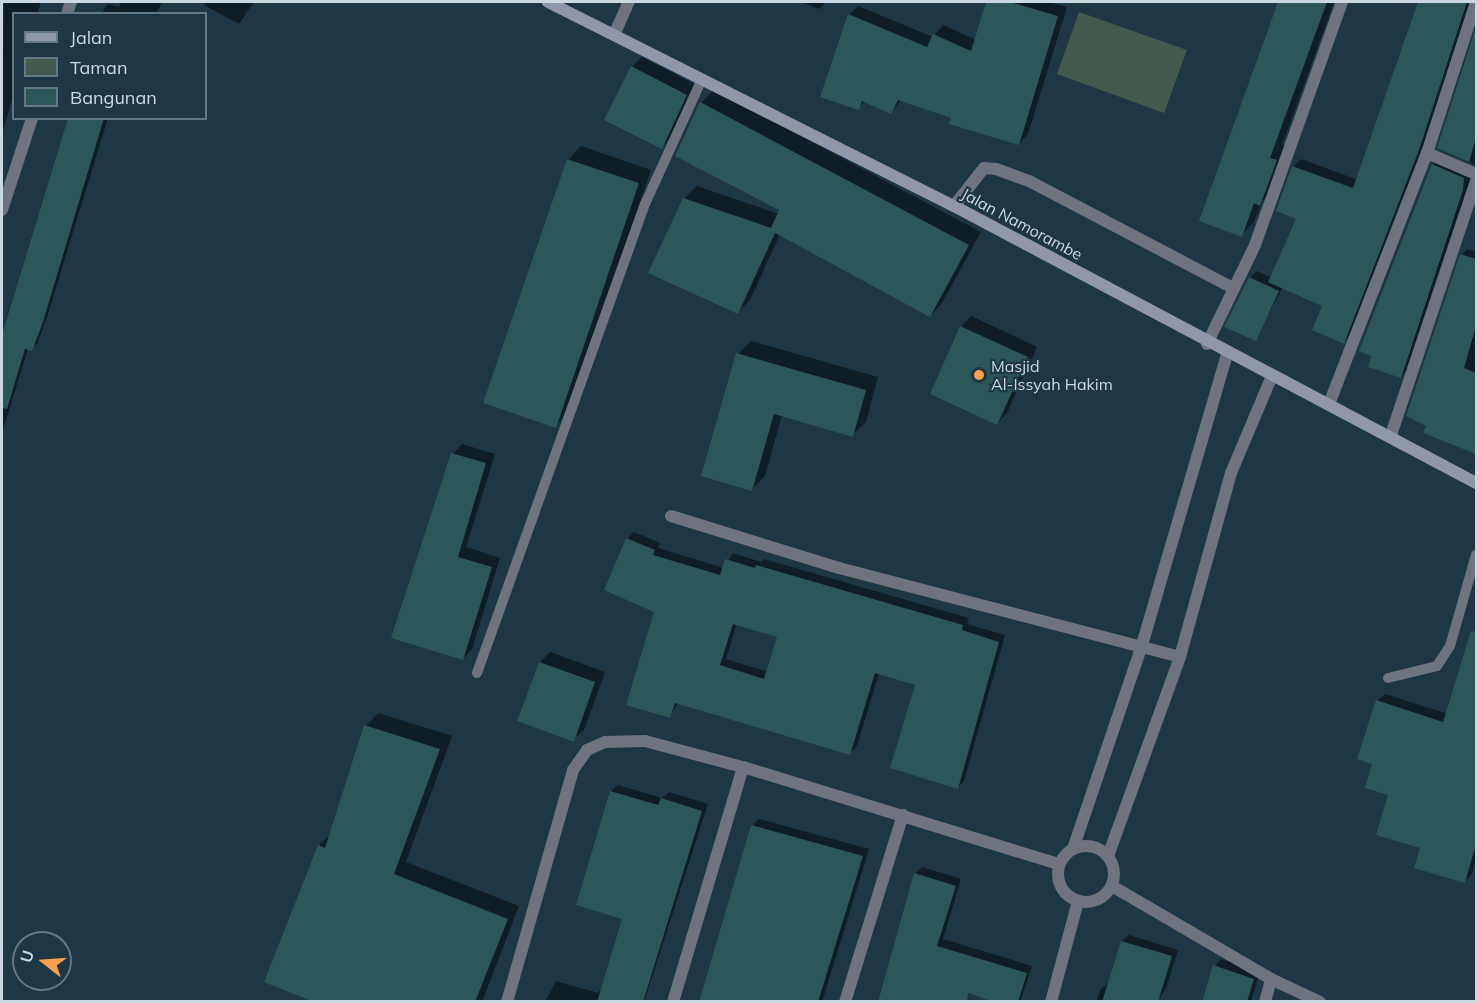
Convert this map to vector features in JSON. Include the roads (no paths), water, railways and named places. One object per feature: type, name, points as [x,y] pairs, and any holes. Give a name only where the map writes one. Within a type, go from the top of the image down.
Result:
[{"type":"main road","name":"Jalan Namorambe","points":[[548,2],[954,206],[1207,344],[1391,435],[1476,483]]},
{"type":"street","points":[[615,35],[629,2]]},
{"type":"street","points":[[1207,344],[1255,245],[1342,2]]},
{"type":"street","points":[[1329,404],[1427,153],[1476,2]]},
{"type":"street","points":[[2,210],[31,120]]},
{"type":"street","points":[[1427,153],[1476,174]]},
{"type":"street","points":[[954,206],[984,168],[996,169],[1031,182],[1233,288]]},
{"type":"street","points":[[1391,435],[1476,181]]},
{"type":"street","points":[[1072,849],[1088,846],[1108,856],[1113,868],[1112,886],[1094,901],[1078,901],[1062,889],[1059,864],[1072,849],[1142,645],[1227,354]]},
{"type":"street","points":[[1108,856],[1180,657],[1231,473],[1272,375]]},
{"type":"street","points":[[671,516],[839,568],[1142,645],[1180,657]]},
{"type":"street","points":[[507,1002],[580,757],[604,742],[645,741],[743,766],[1059,864]]},
{"type":"street","points":[[674,1002],[743,766]]},
{"type":"street","points":[[845,1002],[903,815]]},
{"type":"street","points":[[1112,886],[1271,979],[1320,1002]]},
{"type":"street","points":[[1051,1002],[1078,901]]},
{"type":"street","points":[[1264,1002],[1271,979]]},
{"type":"lane","points":[[477,674],[645,204],[702,79]]},
{"type":"lane","points":[[1388,678],[1437,666],[1450,646],[1476,555]]},
{"type":"place","name":"Masjid Al-Issyah Hakim","points":[[979,375]]}]
